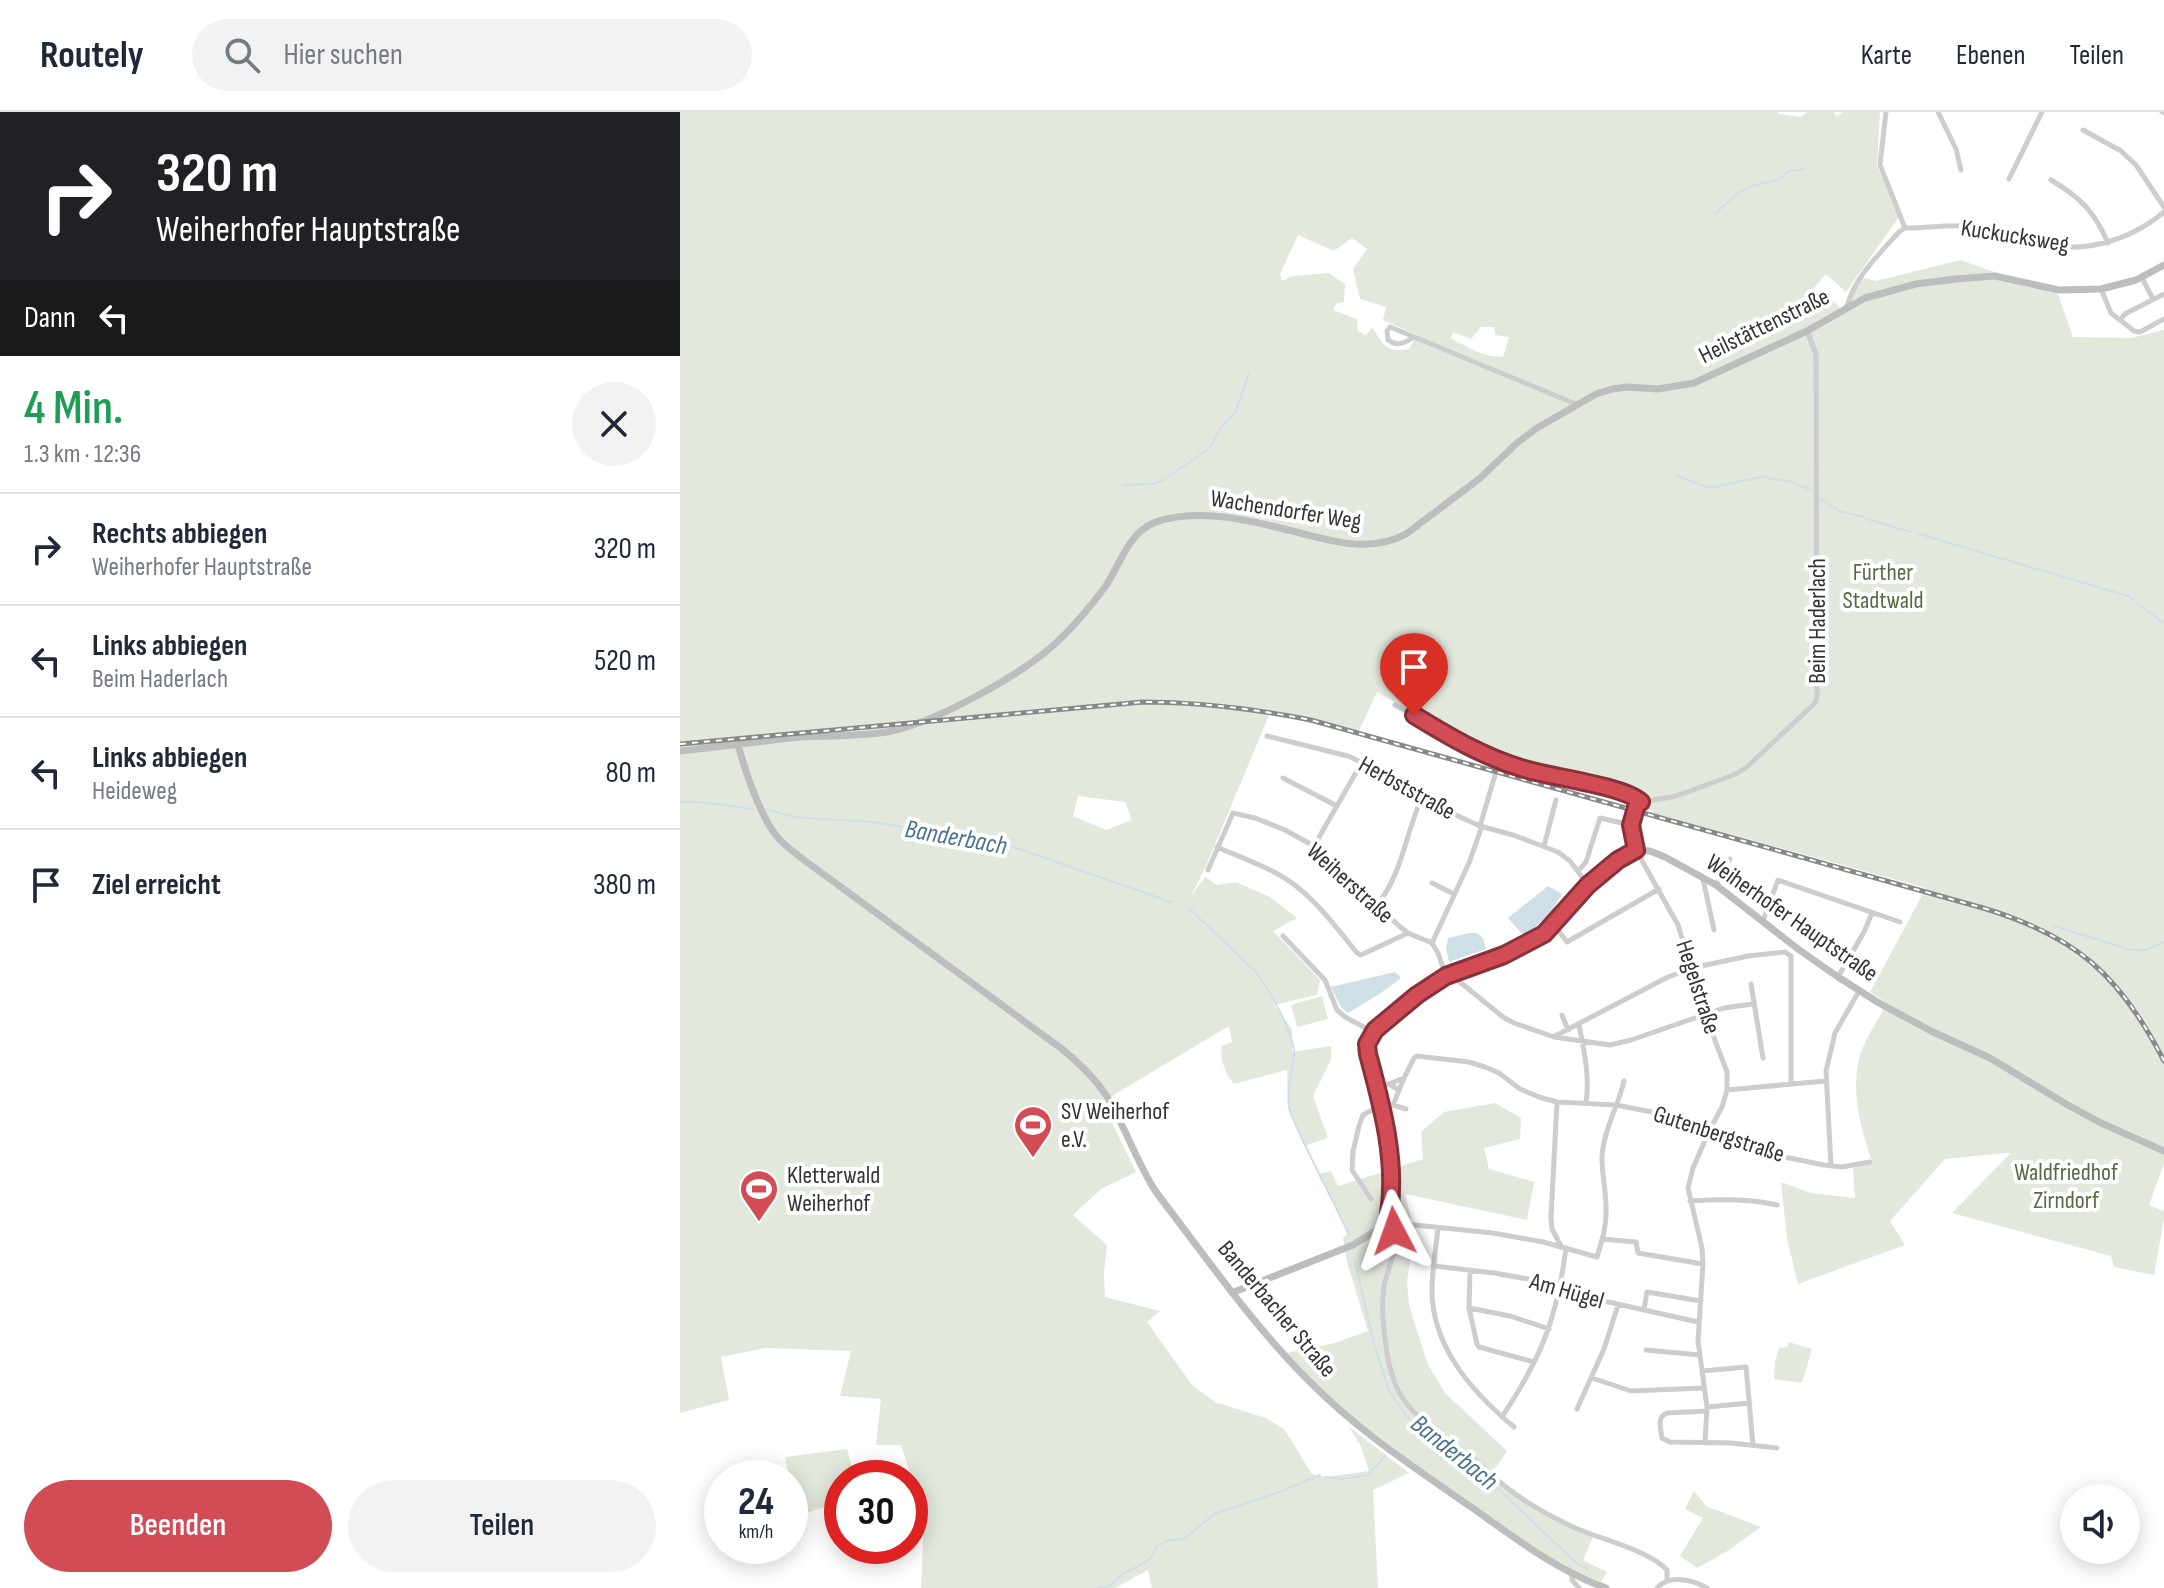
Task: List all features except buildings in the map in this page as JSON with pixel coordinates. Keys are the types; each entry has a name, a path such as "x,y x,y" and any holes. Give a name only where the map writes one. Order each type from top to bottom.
{"street":[{"path":"1847,307 1850,296 1869,266 1905,228 1880,165 1886,112"},
{"path":"1938,112 1956,149 1961,170"},
{"path":"2009,179 2042,112"},
{"path":"2083,130 2121,151 2136,165 2164,210"},
{"path":"2051,180 2086,204 2108,243"},
{"name":"Kuckucksweg","path":"1905,228 1977,226 2049,246 2075,247 2108,243 2140,230 2164,210"},
{"name":"Heilstättenstraße","path":"1579,405 1596,394 1612,389 1658,389 1694,383 1807,331 1865,298 1892,289 1995,276 2059,290 2101,289 2142,278 2164,265"},
{"path":"2142,278 2153,299"},
{"path":"2101,289 2111,313 2134,331 2140,332 2164,319"},
{"path":"2120,320 2125,314 2164,294"},
{"path":"1414,337 1399,344 1393,343 1388,340 1387,331 1390,327 1579,405"},
{"name":"Beim Haderlach","path":"1641,802 1672,797 1736,774 1815,703 1816,354 1807,331"},
{"name":"Wachendorfer Weg","path":"680,751 799,737 889,732 919,722 969,698 1035,660 1057,642 1104,588 1139,531 1160,520 1211,516 1243,520 1347,544 1396,539 1479,479 1537,428 1579,405"},
{"path":"1389,1214 1391,1169 1377,1086 1368,1054 1370,1037 1417,995 1448,975 1504,955 1544,934 1588,885 1618,860 1636,850 1631,825 1637,804 1641,802 1633,796 1597,785 1501,761 1451,738 1395,705"},
{"name":"Herbststraße","path":"1267,736 1346,755 1392,776 1422,797 1481,826 1562,854 1588,885"},
{"name":"Banderbacher Straße","path":"738,745 764,815 781,841 1078,1062 1113,1108 1147,1179 1297,1369 1386,1447 1515,1539 1542,1558 1606,1588"},
{"path":"1314,846 1362,762"},
{"path":"1495,775 1469,863 1432,943 1448,975 1503,1017 1533,1031 1610,1045 1724,1008 1753,1004"},
{"path":"1283,778 1337,806"},
{"path":"1377,905 1391,886 1422,797"},
{"path":"1544,846 1556,800"},
{"name":"Weiherstraße","path":"1217,847 1233,813 1262,821 1314,846 1408,933 1432,943"},
{"path":"1578,871 1586,862 1600,818 1631,825"},
{"path":"1208,870 1217,847 1276,873 1319,907 1361,955 1408,933"},
{"name":"Weiherhofer Hauptstraße","path":"1636,850 1665,857 1716,885 1798,949 1859,991 1933,1032 1990,1058 2089,1117 2164,1151"},
{"name":"Hegelstraße","path":"1636,850 1678,925 1705,1014 1725,1061 1727,1090"},
{"path":"1716,885 1730,859"},
{"path":"1703,878 1714,930"},
{"path":"1763,922 1778,880 1900,922"},
{"path":"1432,883 1454,894"},
{"path":"1554,925 1567,942 1659,889"},
{"path":"1838,977 1872,913"},
{"path":"1283,936 1325,980 1337,1010 1364,1027 1370,1037"},
{"path":"1791,1084 1791,956 1798,949"},
{"path":"1554,1037 1668,977 1692,968 1748,956 1785,952 1791,956"},
{"path":"1751,984 1763,1058"},
{"path":"1831,1166 1825,1081 1828,1059 1835,1033 1859,991"},
{"path":"1562,1015 1568,1030"},
{"path":"1579,1025 1588,1086 1586,1103"},
{"name":"Gutenbergstraße","path":"1404,1078 1417,1056 1469,1062 1499,1073 1520,1089 1557,1102 1616,1105 1688,1119 1756,1151 1831,1166 1870,1162"},
{"path":"1377,1086 1404,1078"},
{"path":"1393,1105 1404,1078"},
{"path":"1234,1292 1353,1245 1383,1226 1493,1233 1597,1257 1607,1213 1602,1158 1606,1133 1624,1081"},
{"path":"1705,1442 1706,1392 1698,1341 1703,1264 1688,1193 1689,1181 1727,1090 1825,1081"},
{"path":"1389,1084 1399,1090"},
{"path":"1502,1417 1549,1329 1560,1289 1564,1247 1552,1229 1551,1217 1557,1102"},
{"path":"1371,1199 1352,1170 1351,1162 1363,1115 1393,1105 1406,1109"},
{"path":"1690,1201 1734,1200 1777,1205"},
{"path":"1383,1226 1382,1218 1389,1214"},
{"path":"1389,1214 1394,1217 1395,1242 1384,1291 1386,1337 1392,1374 1397,1388 1412,1410 1511,1491 1572,1526 1662,1564 1667,1570 1667,1580"},
{"path":"1438,1228 1432,1286 1438,1327 1468,1383 1514,1427"},
{"path":"1602,1239 1636,1242 1638,1253 1703,1264"},
{"name":"Am Hügel","path":"1434,1266 1528,1279 1618,1305 1699,1322"},
{"path":"1470,1270 1469,1308 1479,1347 1534,1362"},
{"path":"1644,1309 1647,1292 1701,1301"},
{"path":"1577,1409 1612,1328 1618,1305"},
{"path":"1469,1308 1510,1316 1549,1329"},
{"path":"1646,1350 1700,1355"},
{"path":"1703,1371 1746,1367 1753,1445"},
{"path":"1592,1378 1631,1391 1703,1388"},
{"path":"1750,1403 1667,1413 1659,1419 1662,1438 1666,1441 1777,1448"},
{"path":"1572,1574 1572,1580 1579,1588"},
{"path":"1657,1588 1667,1580 1691,1580 1707,1588"}],"green space":[{"name":"Fürther Stadtwald","path":"680,112 1778,112 1801,117 1807,112 1834,112 1836,117 1843,112 1880,112 1877,166 1899,217 1846,292 1826,274 1813,289 1828,296 1841,309 1864,278 1876,281 1960,260 2058,294 2073,337 2131,338 2164,330 2164,1164 2149,1205 2163,1211 2164,1208 2164,1219 2154,1275 2114,1267 2111,1256 1952,1213 2011,1153 2005,1153 1945,1159 1890,1221 1905,1245 1798,1284 1787,1238 1781,1182 1811,1193 1855,1198 1853,1168 1873,1164 1858,1112 1857,1072 1864,1045 1887,1003 1870,992 1926,888 1653,813 1638,801 1510,767 1377,692 1357,735 1270,713 1191,896 1205,877 1217,885 1236,882 1270,897 1297,918 1273,931 1320,980 1317,995 1274,1005 1292,1029 1292,1052 1331,1046 1331,1060 1313,1096 1328,1138 1304,1146 1288,1109 1287,1070 1234,1084 1221,1056 1222,1046 1232,1042 1229,1026 1102,1102 1136,1172 1101,1189 1073,1215 1107,1245 1105,1297 1160,1311 1147,1322 1192,1385 1215,1402 1266,1418 1284,1429 1312,1474 1325,1477 1369,1471 1360,1444 1348,1426 1409,1473 1373,1490 1378,1588 1152,1588 1148,1570 1115,1588 921,1588 922,1564 928,1564 928,1460 906,1460 901,1445 876,1445 881,1399 840,1396 851,1351 765,1348 721,1357 729,1400 680,1413","holes":["1298,235 1334,251 1352,238 1367,249 1353,269 1360,299 1386,307 1383,320 1417,335 1409,349 1390,349 1372,328 1366,335 1358,331 1357,319 1333,310 1336,304 1344,302 1345,284 1329,273 1292,276 1282,281 1280,274","1481,327 1494,327 1495,335 1509,337 1503,357 1481,353 1450,338 1453,332 1471,339","1078,796 1125,802 1132,820 1106,830 1073,816"]},
{"path":"1322,996 1328,1019 1297,1027 1291,1005"},
{"path":"1495,1103 1521,1118 1520,1139 1484,1148 1489,1169 1534,1182 1527,1220 1405,1194 1414,1230 1407,1282 1409,1305 1428,1365 1445,1393 1507,1451 1492,1473 1524,1499 1593,1537 1583,1560 1607,1572 1601,1582 1551,1561 1419,1468 1319,1388 1286,1353 1335,1343 1368,1331 1347,1262 1343,1238 1348,1233 1318,1174 1331,1171 1338,1186 1423,1159 1421,1132 1444,1112"},
{"path":"1789,1342 1812,1349 1802,1383 1774,1379 1779,1348 1787,1347"},
{"path":"847,1449 850,1460 824,1460 824,1507 808,1513 808,1460 786,1460 785,1457"},
{"path":"1694,1491 1706,1506 1761,1527 1697,1568 1680,1556 1703,1518 1685,1509"}],"shaded area":[{"path":"1548,886 1562,894 1552,911 1525,937 1508,918"},
{"path":"1477,933 1483,938 1486,949 1449,962 1446,949 1448,938"},
{"path":"1395,972 1401,978 1348,1013 1341,1007 1331,987"}],"waterway":[{"path":"1716,213 1739,192 1751,186 1778,180 1789,171 1805,169"},
{"path":"1210,447 1222,426 1235,413 1249,373"},
{"path":"1166,478 1209,449"},
{"path":"1675,475 1709,488 1761,477 1789,481 1811,490"},
{"path":"1123,485 1153,484 1163,480"},
{"path":"1820,498 1839,511 1864,517"},
{"path":"1867,519 1911,532"},
{"path":"1919,534 2134,600"},
{"path":"2137,603 2164,623"},
{"name":"Banderbach","path":"680,802 752,809"},
{"name":"Banderbach","path":"765,809 794,817 873,822 999,842 1171,902"},
{"name":"Banderbach","path":"1189,908 1255,971 1280,1012 1294,1055 1288,1096 1290,1110 1349,1235"},
{"path":"2054,926 2131,950 2145,950 2164,942"},
{"name":"Banderbach","path":"1355,1262 1374,1344 1389,1390 1407,1417 1489,1480 1575,1562 1587,1569"},
{"path":"1325,1477 1341,1479 1368,1475 1385,1456"},
{"path":"1098,1588 1109,1586 1121,1575 1149,1560 1156,1548 1166,1541 1185,1538 1214,1514 1320,1475"}],"railway":[{"path":"680,744 1143,702 1227,707 1311,720 2016,919 2070,946 2112,982 2164,1061"}],"place":[{"name":"SV Weiherhof e.V.","path":"1033,1159"},
{"name":"Kletterwald Weiherhof","path":"759,1223"}],"route":[{"path":"1394,1231 1395,1219 1389,1214 1392,1190 1389,1150 1368,1054 1370,1037 1435,982 1504,955 1544,934 1588,885 1627,853 1636,850 1631,825 1637,804 1641,802 1636,797 1597,785 1501,761 1451,738 1414,715"}],"park label":[{"name":"Waldfriedhof Zirndorf","path":"2066,1186"}]}
